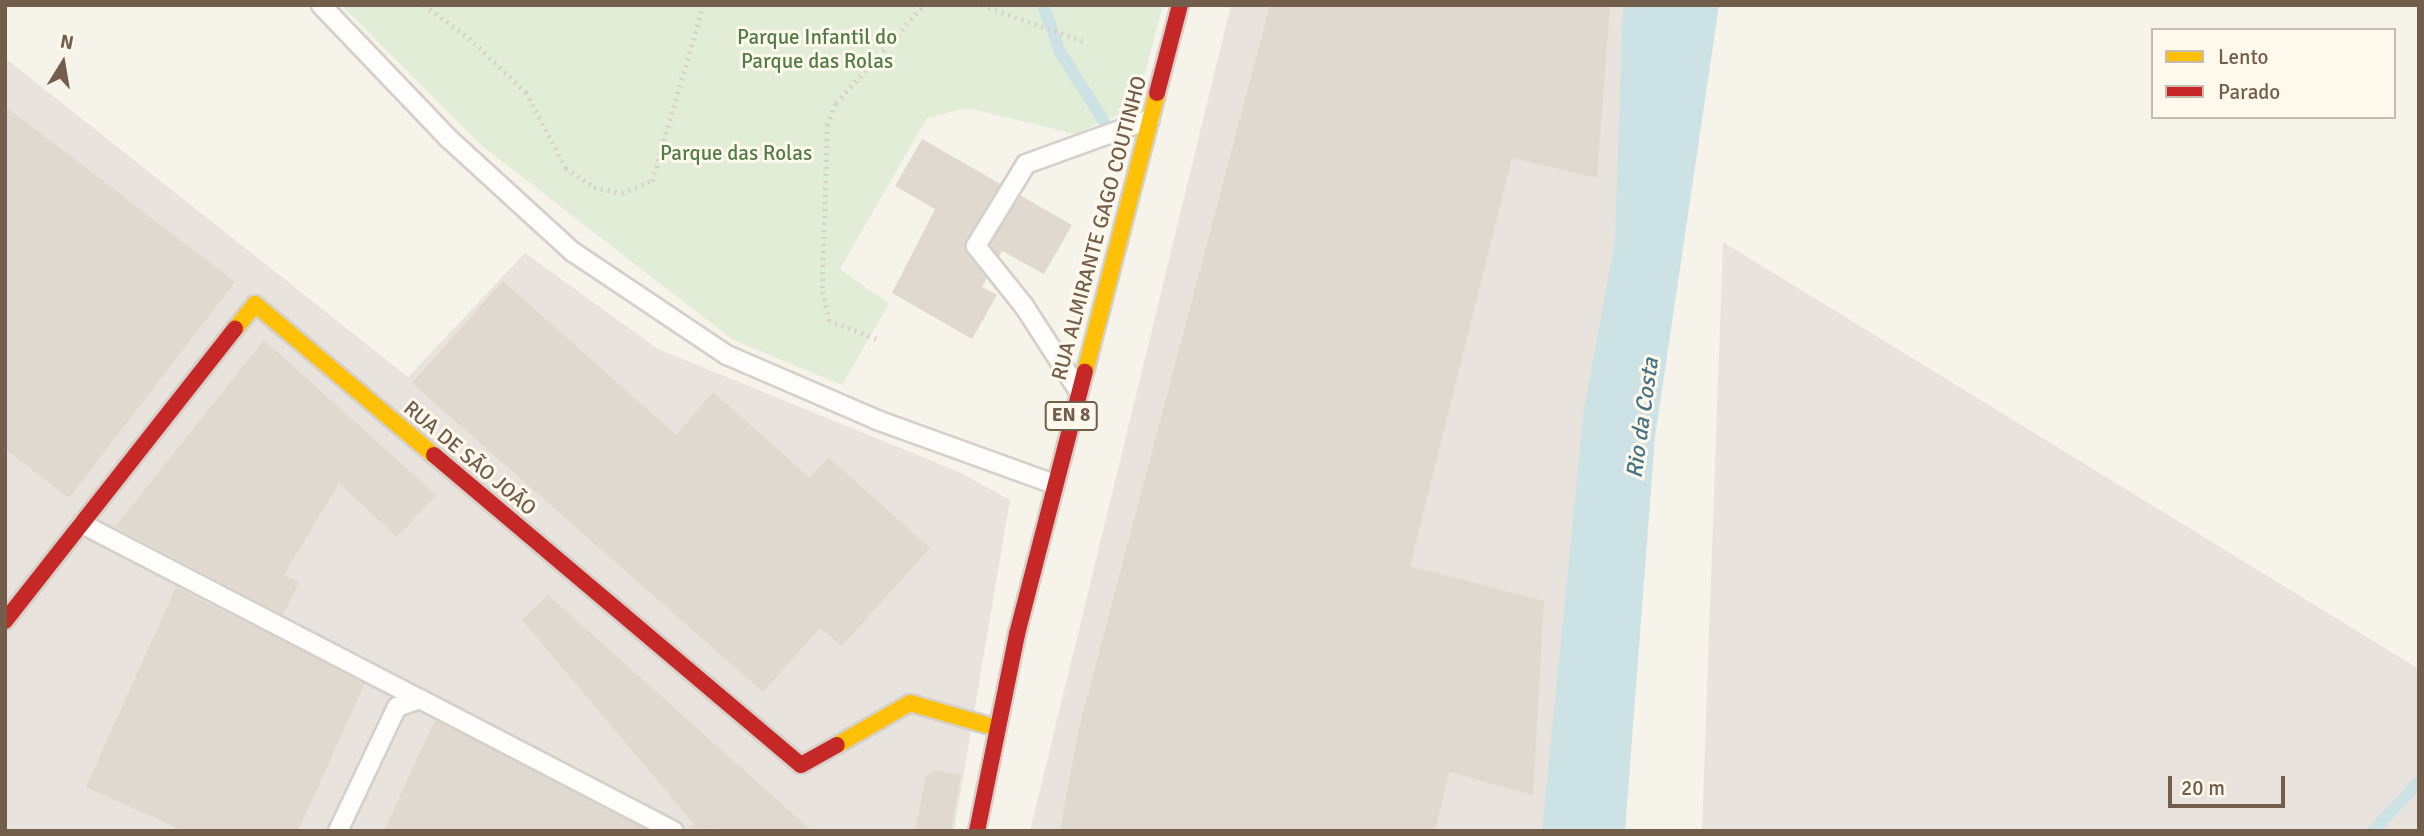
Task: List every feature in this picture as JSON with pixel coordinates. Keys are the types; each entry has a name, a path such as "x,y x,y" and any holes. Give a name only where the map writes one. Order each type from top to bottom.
{"street":[{"name":"RUA ALMIRANTE GAGO COUTINHO","path":"977,831 997,728 1077,388 1180,5"},
{"name":"RUA DE SÃO JOÃO","path":"5,621 255,304 801,765 910,703 997,728"}],"lane":[{"path":"321,5 448,138 573,252 727,355 877,420 1054,484"},
{"path":"1077,388 1024,306 975,246 1026,164 1150,119"},
{"path":"82,524 674,831"},
{"path":"338,831 397,707 420,699"}],"path":[{"path":"424,5 469,38 526,92 566,168 594,187 622,193 652,181 704,5"},
{"path":"876,339 829,321 822,288 827,125 836,103 924,5"},
{"path":"982,5 1083,41"}],"shaded area":[{"path":"1231,5 1640,5 1567,831 1030,831"},
{"path":"5,58 408,377 525,253 658,349 959,472 1010,500 954,831 5,831"},
{"path":"1723,242 2419,669 2419,831 1702,831"}],"green space":[{"name":"Parque das Rolas","path":"341,5 1163,5 1136,107 1075,134 967,108 927,118 840,269 889,304 842,385 733,340 481,145"}],"water":[{"name":"Rio da Costa","path":"1623,5 1719,5 1655,437 1625,831 1542,831 1584,410 1615,241"}],"building":[{"path":"1270,5 1610,5 1597,178 1512,158 1410,566 1544,601 1533,795 1449,772 1435,831 1060,831 1078,732"},
{"path":"5,106 235,282 69,498 5,449"},
{"path":"922,139 1072,225 1044,274 1002,251 982,287 997,295 972,339 892,293 935,209 895,186"},
{"path":"503,281 676,435 713,392 810,478 828,457 930,548 842,646 820,628 763,692 412,383"},
{"path":"264,340 436,495 397,537 339,483 284,575 299,582 283,615 115,527"},
{"path":"176,587 365,683 298,831 184,831 86,787"},
{"path":"548,595 812,831 688,828 694,824 522,620"},
{"path":"435,720 642,823 644,831 384,831"},
{"path":"936,770 961,775 951,831 915,831 926,776"}],"waterway":[{"path":"1043,5 1060,52 1104,121"},
{"path":"2373,831 2419,782"}],"traffic: slow":[{"path":"1085,372 1157,93"},
{"path":"235,329 255,304 434,455"},
{"path":"837,745 910,703 997,728"}],"traffic: jam":[{"path":"1157,93 1180,5"},
{"path":"5,621 235,329"},
{"path":"977,831 1017,634 1085,372"},
{"path":"434,455 801,765 837,745"}],"park label":[{"name":"Parque Infantil do Parque das Rolas","path":"817,49"}]}
